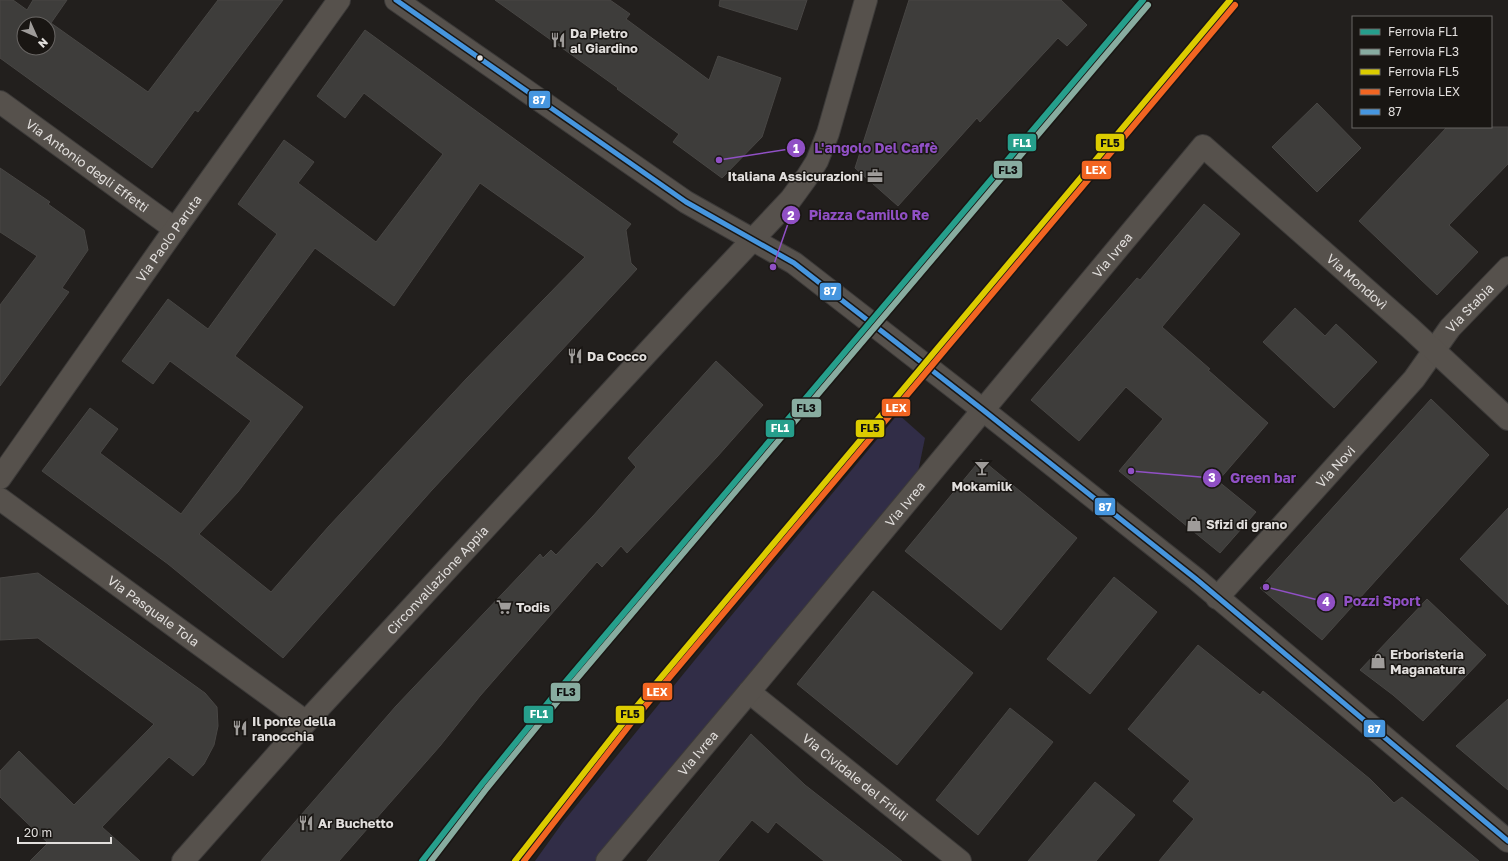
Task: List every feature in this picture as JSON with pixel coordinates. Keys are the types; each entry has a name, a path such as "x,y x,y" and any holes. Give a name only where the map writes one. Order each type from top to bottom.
{"street":[{"name":"Via Paolo Paruta","path":"0,478 175,229 339,0"},
{"path":"396,0 686,202 794,263 983,410 1196,579 1508,841"},
{"name":"Circonvallazione Appia","path":"183,861 306,722 796,193 817,161 828,133 866,0"},
{"name":"Via Antonio degli Effetti","path":"0,102 175,229"},
{"name":"Via Mondovì","path":"1203,146 1434,350 1508,419"},
{"name":"Via Ivrea","path":"607,861 1203,146"},
{"name":"Via Stabia","path":"1434,350 1450,328 1508,268"},
{"name":"Via Novi","path":"1217,598 1414,379 1434,350"},
{"name":"Via Pasquale Tola","path":"0,500 306,722"},
{"name":"Via Cividale del Friuli","path":"749,692 960,861"}],"shaded area":[{"path":"898,414 925,438 918,472 597,861 535,861 563,822"}],"building":[{"path":"0,0 13,0 27,10 33,0 67,0 56,16 16,16 16,56 56,56 56,27 148,92 218,0 283,0 198,112 195,110 152,168 0,58"},
{"path":"495,0 610,0 630,14 626,19 709,80 718,56 781,78 762,137 722,178 673,142 679,134 617,89 618,88"},
{"path":"720,0 807,0 797,30 719,6"},
{"path":"909,0 1061,0 1087,25 1067,46 1058,38 980,122 977,118 898,206 855,168"},
{"path":"365,30 631,224 626,230 631,263 637,269 432,490 283,658 168,564 42,471 90,408 118,429 100,453 181,514 251,421 170,361 153,384 122,361 168,299 208,329 277,234 238,204 284,140 314,162 298,183 376,242 443,154 364,93 345,118 317,96","holes":["480,183 585,257 467,378 329,526 271,592 199,534 238,492 303,407 235,356 315,248 394,306"]},
{"path":"1317,103 1361,148 1317,192 1272,147"},
{"path":"1508,127 1508,164 1449,225 1478,252 1437,295 1359,221 1446,128"},
{"path":"0,168 50,202 48,204 84,230 88,250 62,288 69,292 0,386 0,305 37,256 0,232"},
{"path":"1204,204 1240,234 1162,327 1268,423 1218,481 1256,512 1220,553 1119,471 1163,419 1126,387 1079,441 1031,400 1137,278 1140,280"},
{"path":"1295,308 1325,336 1336,324 1377,362 1334,408 1263,342"},
{"path":"716,361 763,405 717,457 627,553 621,546 602,567 597,562 480,696 440,746 339,861 261,861 396,706 540,554 543,558 551,550 556,555 593,516 636,467 628,458"},
{"path":"1431,399 1489,455 1322,640 1260,588"},
{"path":"981,459 1077,538 1001,630 905,551"},
{"path":"1508,508 1508,605 1460,559"},
{"path":"38,573 205,693 217,707 218,726 214,745 204,764 193,776 169,757 102,827 140,861 30,861 48,843 0,797 0,771 19,751 74,805 154,724 38,638 0,640 0,578"},
{"path":"1114,577 1157,612 1090,694 1047,659"},
{"path":"873,591 973,673 897,765 797,684"},
{"path":"1427,599 1486,655 1423,721 1393,695 1360,670"},
{"path":"1198,645 1260,695 1263,691 1370,779 1394,803 1402,797 1479,861 1159,861 1194,819 1173,801 1190,781 1128,729"},
{"path":"1508,699 1508,790 1456,746"},
{"path":"1010,708 1053,742 978,835 936,800"},
{"path":"751,734 805,785 902,861 824,861 776,822 768,833 752,820 718,861 647,861"},
{"path":"1095,782 1135,815 1096,861 1028,861"}],"rail line":[{"name":"FL1","path":"422,861 552,698 1143,0"},
{"name":"FL5","path":"515,861 627,718 1230,0"},
{"name":"FL3","path":"431,861 487,788 557,702 1148,5"},
{"name":"LEX","path":"524,861 632,722 1235,5"}],"transit line":[{"name":"87","path":"396,0 686,202 794,263 983,410 1196,579 1508,841"}],"place":[{"name":"Da Pietro al Giardino","path":"558,40"},
{"name":"L'angolo Del Caffè","path":"719,160"},
{"name":"Italiana Assicurazioni","path":"875,176"},
{"name":"Piazza Camillo Re","path":"773,267"},
{"name":"Da Cocco","path":"575,356"},
{"name":"Mokamilk","path":"982,468"},
{"name":"Green bar","path":"1131,471"},
{"name":"Sfizi di grano","path":"1194,524"},
{"name":"Pozzi Sport","path":"1266,587"},
{"name":"Todis","path":"504,607"},
{"name":"Erboristeria Maganatura","path":"1378,661"},
{"name":"Il ponte della ranocchia","path":"240,728"},
{"name":"Ar Buchetto","path":"306,823"}]}
